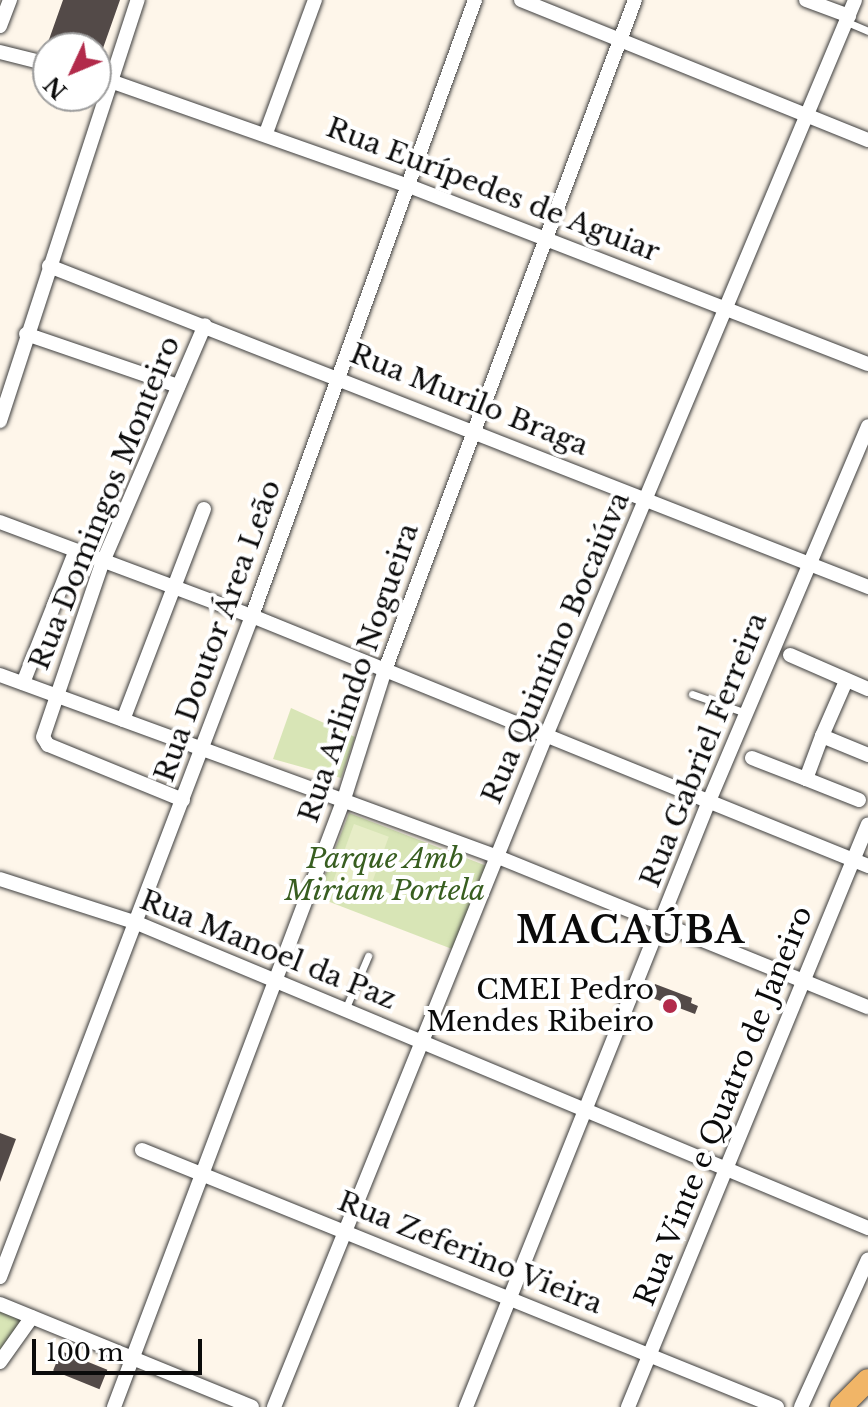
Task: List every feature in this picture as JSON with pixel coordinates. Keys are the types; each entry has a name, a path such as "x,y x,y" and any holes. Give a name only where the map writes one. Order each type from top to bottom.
{"main road":[{"path":"841,1407 868,1380"}],"street":[{"path":"0,26 10,0"},
{"path":"112,77 138,0"},
{"path":"266,133 315,0"},
{"name":"Rua Doutor Área Leão","path":"0,1277 252,616 475,0"},
{"path":"521,0 868,140"},
{"name":"Rua Arlindo Nogueira","path":"114,1407 344,799 385,670 473,429 550,238 635,0"},
{"path":"806,0 848,19"},
{"name":"Rua Quintino Bocaiúva","path":"274,1407 545,738 730,308 855,0"},
{"path":"0,52 32,60"},
{"name":"Rua Eurípedes de Aguiar","path":"112,80 266,133 550,238 868,364"},
{"path":"0,421 100,112"},
{"name":"Rua Murilo Braga","path":"49,266 340,376 868,587"},
{"name":"Rua Domingos Monteiro","path":"183,800 48,745 43,731 102,564 205,325"},
{"path":"26,334 178,386"},
{"name":"Rua Gabriel Ferreira","path":"466,1407 583,1109 662,925 709,801 868,426"},
{"path":"123,720 204,509"},
{"path":"0,522 102,564 176,587 252,616 545,738 868,866"},
{"path":"23,683 75,552"},
{"path":"790,655 868,689"},
{"path":"0,675 498,857 868,1007"},
{"path":"806,779 846,681"},
{"path":"822,736 868,755"},
{"path":"752,758 859,800"},
{"name":"Rua Vinte e Quatro de Janeiro","path":"628,1407 868,824"},
{"name":"Rua Manoel da Paz","path":"0,879 137,923 868,1228"},
{"name":"Rua Zeferino Vieira","path":"142,1150 650,1353 777,1407"},
{"path":"801,1407 868,1259"},
{"path":"0,1304 252,1407"},
{"path":"0,1362 32,1317"}],"lane":[{"path":"848,19 868,31"},
{"path":"692,694 746,713"},
{"path":"345,1010 368,956"}],"green space":[{"path":"291,708 355,737 341,778 273,759"},
{"name":"Parque Amb Miriam Portela","path":"349,813 486,866 454,950 317,897"},
{"path":"354,824 389,837 365,901 330,889"},
{"path":"0,1310 23,1321 0,1352"}],"building":[{"path":"63,0 120,0 109,32 52,32"},
{"path":"655,984 692,998 691,1003 698,1006 695,1014 650,997"},
{"path":"0,1133 16,1139 0,1182"},
{"path":"61,1351 107,1370 99,1389 53,1370"}],"place":[{"name":"CMEI Pedro Mendes Ribeiro","path":"670,1006"}],"district":[{"name":"MACAÚBA","path":"631,931"}]}
